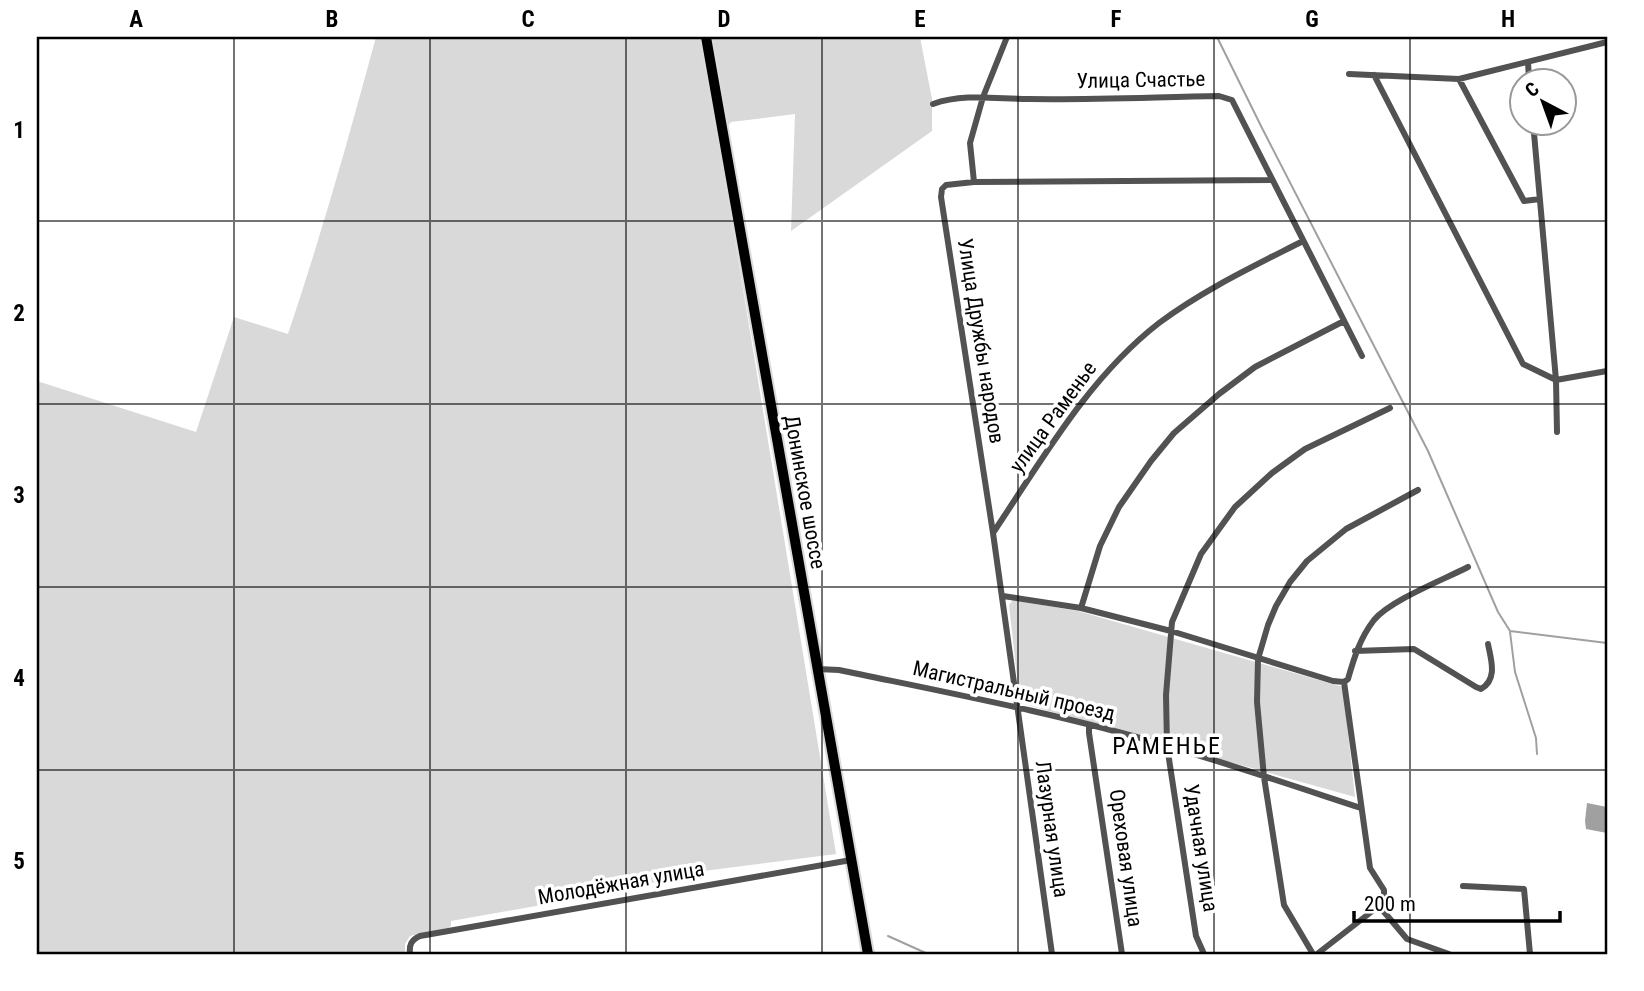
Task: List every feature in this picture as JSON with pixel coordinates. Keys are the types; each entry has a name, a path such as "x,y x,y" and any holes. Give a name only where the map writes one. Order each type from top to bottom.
{"main road":[{"name":"Донинское шоссе","path":"706,37 868,954"}],"street":[{"path":"974,182 970,143 983,97 1007,37"},
{"path":"1349,74 1459,79 1607,42"},
{"path":"1528,62 1528,66"},
{"path":"1374,75 1523,363 1556,380 1607,370"},
{"path":"1459,79 1524,201 1540,199"},
{"name":"Улица Счастье","path":"933,104 946,99 983,97 1027,99 1219,96 1232,100 1362,356"},
{"path":"1534,136 1556,380 1557,432"},
{"name":"Улица Дружбы народов","path":"993,533 941,197 942,189 946,184 974,182 1272,180"},
{"name":"улица Раменье","path":"993,533 1083,400 1130,348 1158,324 1214,287 1303,241"},
{"path":"1081,608 1100,546 1119,507 1150,461 1174,433 1255,367 1344,321"},
{"name":"Удачная улица","path":"1204,954 1196,936 1167,746 1166,695 1172,622 1201,554 1235,507 1272,473 1305,449 1390,408"},
{"path":"1382,904 1318,954 1284,905 1264,777 1257,702 1258,659 1276,606 1307,561 1346,529 1418,490"},
{"path":"993,533 1018,708"},
{"path":"1003,596 1081,608 1171,631 1258,659 1344,682 1348,679 1355,651 1372,622 1386,609 1468,567"},
{"path":"1355,651 1413,649 1481,689 1489,683 1492,676 1488,644"},
{"name":"Магистральный проезд","path":"817,669 839,670 1089,725 1167,746 1361,808"},
{"path":"1344,682 1370,868 1384,890 1382,904 1407,939 1448,954"},
{"name":"Лазурная улица","path":"1018,708 1052,954"},
{"name":"Ореховая улица","path":"1089,725 1122,954"},
{"name":"Молодёжная улица","path":"410,954 411,942 420,936 851,860"},
{"path":"1463,886 1524,889 1530,954"}],"shaded area":[{"path":"376,37 920,37 932,99 932,131 791,231 795,114 731,122 718,137 836,854 688,873 626,890 451,921 448,928 410,936 405,944 405,954 37,954 37,381 196,432 234,317 288,334"},
{"path":"1013,600 1078,611 1343,687 1355,797 1020,703 1009,605"},
{"path":"1587,803 1607,807 1607,833 1586,829"}],"waterway":[{"path":"1217,37 1428,451 1498,612 1510,631 1607,643"},
{"path":"1510,632 1515,672 1536,738 1537,754"},
{"path":"888,936 928,954"}],"district":[{"name":"РАМЕНЬЕ","path":"1167,746"}]}
